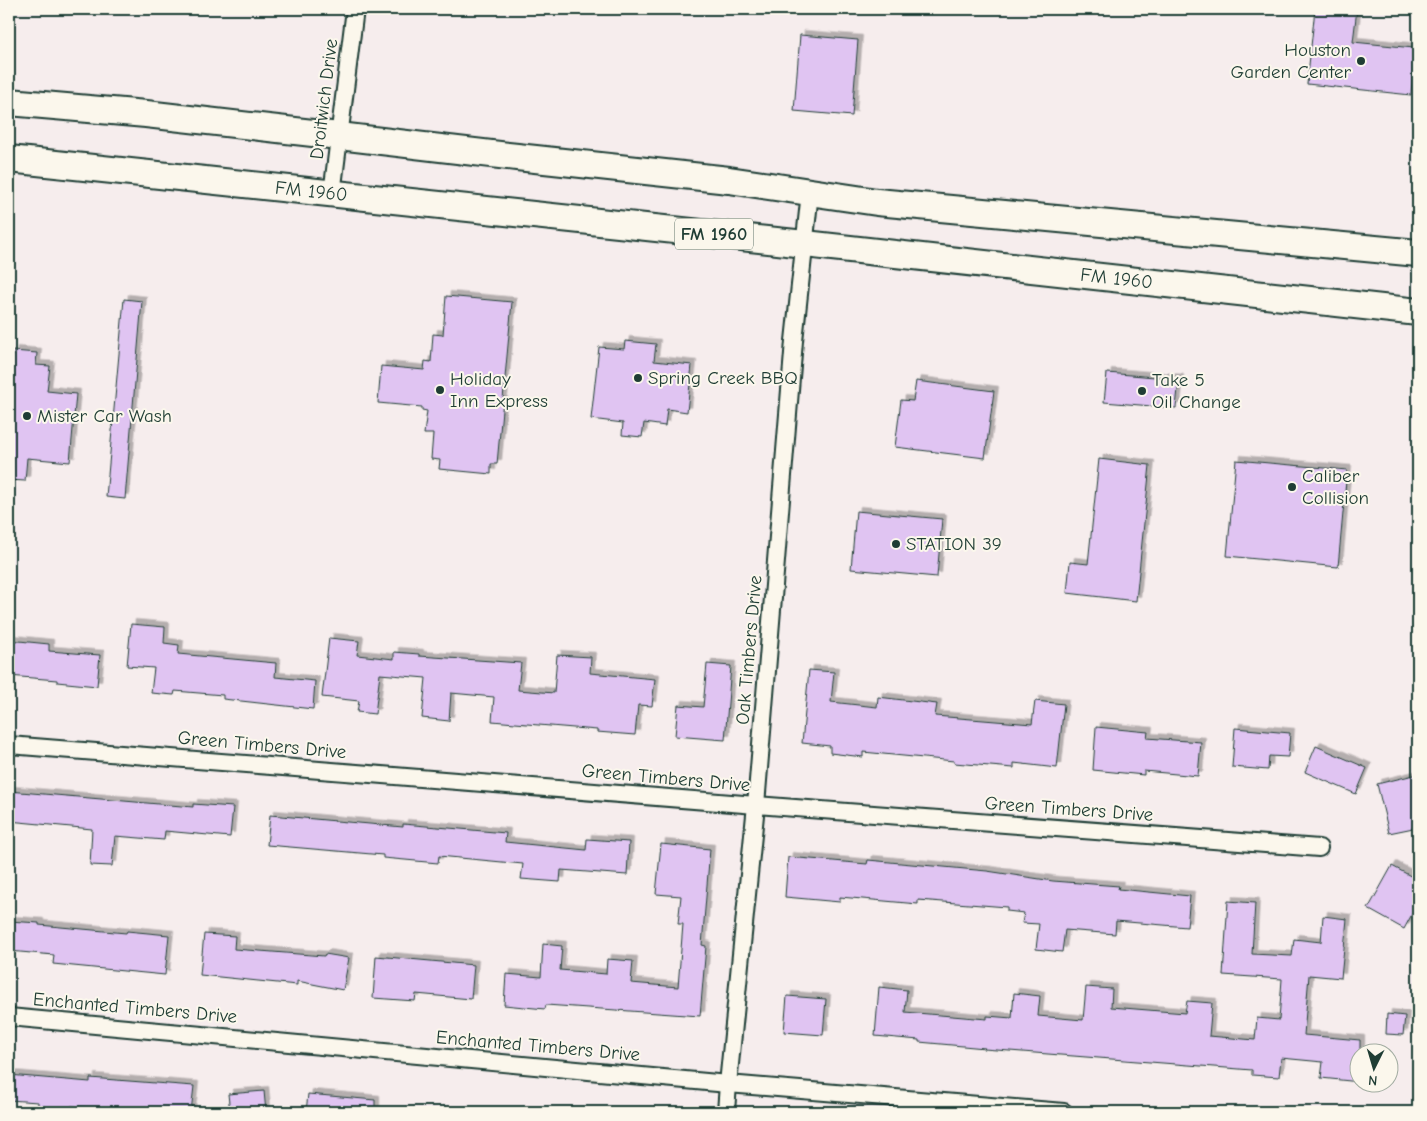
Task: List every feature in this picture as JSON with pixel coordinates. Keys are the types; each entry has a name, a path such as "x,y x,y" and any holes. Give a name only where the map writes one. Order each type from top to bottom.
{"main road":[{"path":"9,102 146,114 729,180 877,202 1418,253"},
{"name":"FM 1960","path":"9,159 1418,312"}],"street":[{"name":"Droitwich Drive","path":"332,194 355,9"},
{"name":"Oak Timbers Drive","path":"726,1112 756,805 787,422 810,192"},
{"name":"Green Timbers Drive","path":"9,745 1319,848"},
{"name":"Enchanted Timbers Drive","path":"9,1017 728,1084 1064,1112"}],"building":[{"path":"1315,9 1357,9 1353,42 1414,48 1411,95 1307,84"},
{"path":"800,35 858,40 852,116 794,111"},
{"name":"Holiday Inn Express","path":"446,296 512,302 497,464 491,464 491,474 439,469 440,460 431,459 433,434 424,434 427,411 422,410 422,407 378,403 381,366 424,370 425,361 431,362 433,334 443,335"},
{"path":"124,299 142,301 125,499 106,497"},
{"path":"625,341 656,344 654,361 692,365 687,412 667,409 665,426 644,423 642,437 622,435 623,423 591,419 599,347 624,349"},
{"name":"Mister Car Wash","path":"13,351 37,353 36,365 50,366 47,391 76,394 70,462 27,458 25,481 9,480 9,398"},
{"name":"Take 5 Oil Change","path":"1107,373 1179,379 1176,408 1104,402"},
{"path":"916,381 994,391 985,458 895,447 901,400 913,401"},
{"path":"1099,459 1150,465 1136,601 1067,593 1070,562 1088,564"},
{"path":"1236,460 1347,470 1338,567 1227,556"},
{"name":"STATION 39","path":"856,511 942,519 937,577 851,569"},
{"path":"131,624 165,627 164,643 179,645 178,654 276,663 275,677 315,681 313,709 223,699 223,695 175,691 174,695 151,693 154,668 127,666"},
{"path":"329,638 359,641 357,655 394,659 394,652 419,654 419,656 521,663 518,690 554,693 557,655 591,657 590,673 655,679 652,706 638,705 635,735 492,721 494,697 451,693 449,721 422,718 426,678 380,674 375,714 357,712 359,701 322,697"},
{"path":"9,640 49,644 49,651 100,655 97,686 9,676"},
{"path":"707,664 731,666 725,740 675,736 678,705 703,707"},
{"path":"809,670 834,672 831,702 877,707 878,697 937,704 935,716 1032,724 1035,701 1064,704 1057,768 1014,763 1014,768 863,752 863,757 830,753 830,746 802,743"},
{"path":"1096,727 1148,732 1147,738 1201,742 1198,776 1144,771 1144,775 1093,770"},
{"path":"1235,728 1290,733 1288,757 1269,756 1268,770 1232,767"},
{"path":"1316,746 1367,768 1356,794 1305,772"},
{"path":"1418,774 1418,827 1389,833 1377,784"},
{"path":"9,791 193,807 193,804 233,807 230,837 165,831 164,840 115,836 112,866 90,865 92,829 9,821"},
{"path":"270,815 403,827 403,824 506,833 505,842 586,850 587,839 629,842 627,875 561,870 560,882 521,879 523,864 439,856 438,863 383,858 383,855 267,845"},
{"path":"661,844 710,849 702,945 706,946 700,1016 546,1005 545,1009 504,1005 506,974 541,977 543,944 562,946 560,970 606,974 607,959 633,961 631,983 678,987 683,924 678,924 681,896 656,894"},
{"path":"788,857 867,864 868,860 987,871 1053,881 1119,886 1118,889 1190,896 1187,927 1116,921 1115,934 1065,930 1062,952 1036,949 1039,924 1022,923 1024,913 1007,911 1007,907 918,900 918,904 840,897 840,902 785,897"},
{"path":"1392,866 1418,880 1418,903 1404,929 1368,909"},
{"path":"1228,901 1255,903 1252,954 1292,956 1294,939 1321,942 1323,916 1347,919 1341,978 1309,975 1304,1035 1360,1040 1360,1044 1350,1044 1350,1081 1321,1078 1323,1062 1281,1058 1279,1077 1252,1075 1252,1070 984,1049 875,1036 879,987 907,990 905,1012 987,1019 987,1016 1012,1018 1014,993 1040,996 1038,1016 1083,1020 1086,987 1112,989 1111,1007 1185,1013 1187,1001 1212,1003 1209,1036 1255,1040 1257,1018 1279,1020 1282,979 1223,975"},
{"path":"9,921 126,933 127,931 169,935 165,975 53,964 54,955 9,951"},
{"path":"204,934 235,936 234,949 324,956 325,954 349,958 343,990 297,981 297,985 200,975"},
{"path":"376,956 474,965 471,999 416,994 415,1001 373,998"},
{"path":"787,996 826,999 823,1035 784,1032"},
{"path":"1387,1014 1405,1016 1403,1035 1386,1034"},
{"path":"9,1075 90,1082 90,1078 194,1086 191,1112 142,1112 71,1106 71,1108 38,1106 38,1102 9,1100"},
{"path":"264,1091 266,1112 230,1112 228,1094"},
{"path":"308,1094 375,1100 375,1112 306,1112"}],"place":[{"name":"Houston Garden Center","path":"1361,61"},
{"name":"Spring Creek BBQ","path":"638,378"},
{"name":"Holiday Inn Express","path":"440,390"},
{"name":"Take 5 Oil Change","path":"1142,391"},
{"name":"Mister Car Wash","path":"27,416"},
{"name":"Caliber Collision","path":"1292,487"},
{"name":"STATION 39","path":"896,544"}]}
